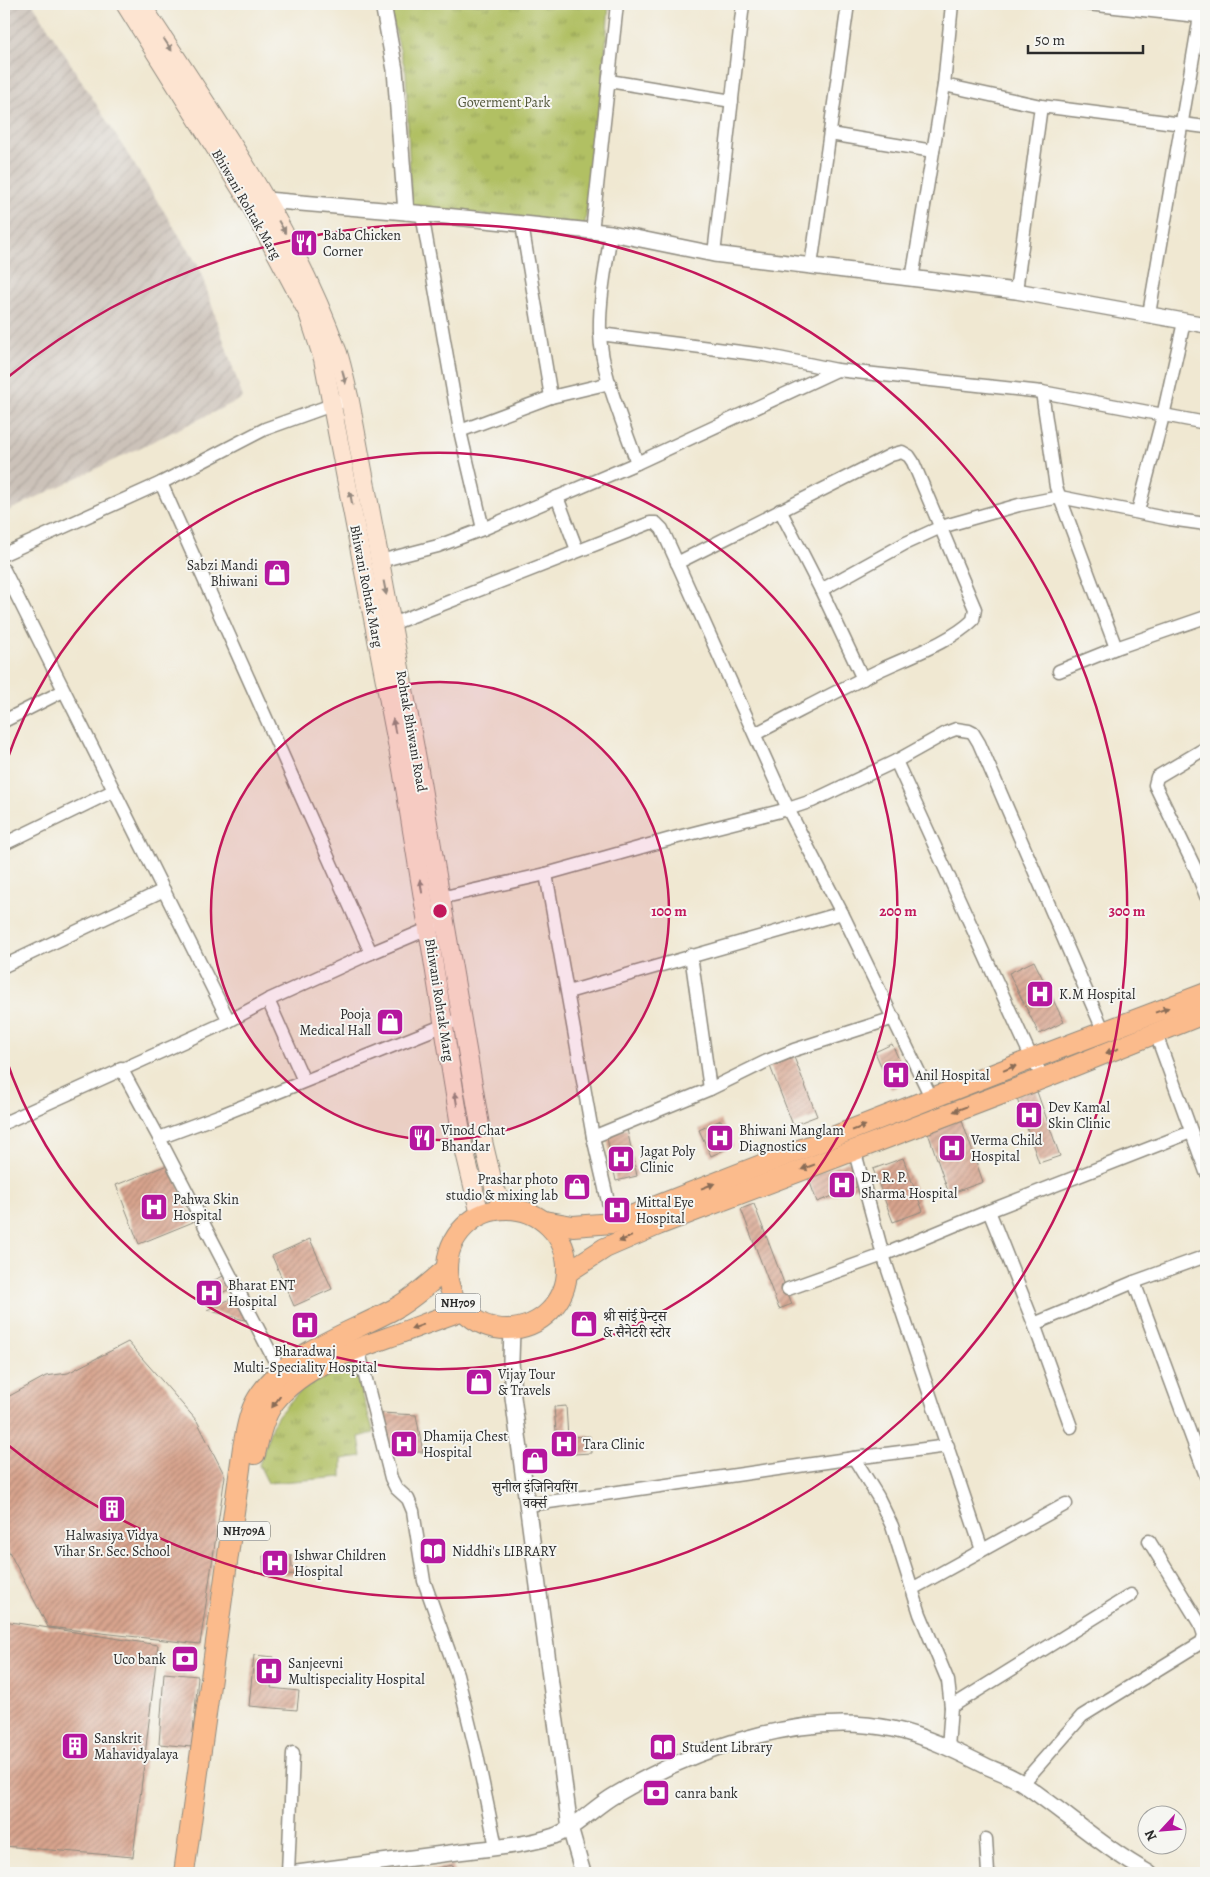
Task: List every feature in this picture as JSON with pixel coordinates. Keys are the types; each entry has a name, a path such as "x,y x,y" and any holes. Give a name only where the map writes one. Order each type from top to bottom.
{"main road":[{"name":"Bhiwani Rohtak Marg","path":"125,4 249,202 308,313 323,359 341,402 402,769 436,926 445,1026 463,1144 480,1215"},
{"name":"Rohtak Bhiwani Road","path":"142,4 266,200 290,243 320,309 338,355 341,402 380,561 417,759 440,898 436,926 462,1018 488,1168 504,1208"},
{"path":"544,1221 573,1226 613,1223 932,1100 1032,1059 1206,994"},
{"path":"568,1272 605,1248 658,1225 1044,1078 1206,1013"},
{"name":"NH709","path":"504,1208 529,1212 544,1221 557,1235 566,1252 568,1272 564,1289 556,1305 544,1317 529,1326 512,1330 494,1328 477,1321 463,1310 454,1297 448,1283 449,1252 456,1237 467,1224 480,1215 504,1208"},
{"name":"NH709A","path":"184,1873 242,1447 254,1404 266,1385 280,1371 322,1345 396,1308 420,1292 447,1268"},
{"name":"NH709A","path":"198,1873 254,1455 260,1432 274,1402 294,1382 358,1348 463,1310"}],"street":[{"path":"383,4 395,70 406,212"},
{"path":"592,232 617,4"},
{"path":"714,254 743,4"},
{"path":"811,266 848,4"},
{"path":"912,279 944,85 952,4"},
{"path":"1088,4 1203,16 1149,314"},
{"path":"609,81 732,101"},
{"path":"944,85 1041,106 1206,127"},
{"path":"1016,291 1041,106"},
{"path":"830,134 933,151"},
{"path":"249,202 266,200 611,233 714,254 1016,291 1206,325"},
{"path":"422,214 460,431 483,529"},
{"path":"522,225 550,397"},
{"path":"611,233 602,298 600,334 610,383 638,463"},
{"path":"1138,511 1163,416 1184,322"},
{"path":"600,334 764,355 837,370 1042,392 1206,423"},
{"path":"380,561 438,546 483,529 638,463 837,370"},
{"path":"460,431 550,397 610,383"},
{"path":"1042,392 1054,477 1116,648"},
{"path":"4,554 161,483 266,429 341,402"},
{"path":"676,563 891,455 902,452 909,456 913,462 975,609 974,620 948,638 756,734"},
{"path":"161,483 371,953"},
{"path":"557,497 577,550"},
{"path":"821,590 941,526 1018,505 1060,497 1138,511 1179,521 1206,524"},
{"path":"780,510 821,590 863,679"},
{"path":"392,624 577,550 655,522 662,529 756,734 788,809 894,1018 932,1100"},
{"path":"4,570 229,1021"},
{"path":"1059,671 1116,648 1206,618"},
{"path":"4,721 63,691"},
{"path":"440,898 546,874 674,838 788,809 812,801 896,762 948,732 964,729 973,734 979,743 1104,1032"},
{"path":"1206,748 1157,777 1155,785 1158,794 1201,867 1206,896"},
{"path":"896,762 1032,1059 1044,1078"},
{"path":"4,844 113,791"},
{"path":"546,874 593,1137 613,1223"},
{"path":"4,966 164,890"},
{"path":"568,992 842,913"},
{"path":"4,1123 121,1068 229,1021 268,1000 371,953 436,926"},
{"path":"691,956 710,1089"},
{"path":"268,1000 304,1081"},
{"path":"159,1138 221,1116 462,1018"},
{"path":"593,1137 710,1089 794,1050 894,1018"},
{"path":"1156,1034 1206,1172"},
{"path":"121,1068 280,1371"},
{"path":"788,1289 883,1255 989,1211 1191,1132"},
{"path":"854,1149 883,1255 982,1550"},
{"path":"989,1211 1034,1324 1071,1427"},
{"path":"1034,1324 1134,1282 1206,1256"},
{"path":"1134,1282 1206,1476"},
{"path":"512,1330 513,1397 570,1828 583,1873"},
{"path":"358,1348 391,1478 396,1488 408,1499 413,1510 424,1581 457,1674 477,1755 496,1847"},
{"path":"528,1505 948,1446"},
{"path":"854,1458 878,1497 892,1526 920,1614 948,1682 951,1707 948,1748"},
{"path":"912,1589 1066,1504"},
{"path":"1023,1783 1082,1716 1202,1642 1204,1635 1201,1626 1149,1540"},
{"path":"951,1707 1131,1595"},
{"path":"297,1873 543,1839 570,1828 615,1795 696,1756 730,1744 788,1729 816,1725 856,1724 894,1730 948,1748 1023,1783 1103,1845 1149,1873"},
{"path":"288,1873 293,1753"},
{"path":"986,1839 988,1873"}],"shaded area":[{"path":"4,4 33,4 199,267 243,398 4,513"}],"green space":[{"name":"Goverment Park","path":"388,4 609,4 603,84 585,224 411,208 406,73"},
{"path":"353,1363 374,1433 359,1437 362,1456 342,1459 342,1477 268,1483 259,1465 272,1425 279,1414 301,1390"}],"building":[{"path":"1034,961 1064,1022 1039,1034 1009,973"},
{"path":"892,1044 909,1082 891,1089 875,1052"},
{"path":"792,1052 817,1116 793,1125 768,1061"},
{"path":"1036,1089 1060,1156 1039,1163 1016,1096"},
{"path":"959,1112 983,1182 949,1194 925,1124"},
{"path":"721,1120 733,1146 711,1156 699,1130"},
{"path":"627,1129 637,1176 616,1181 606,1133"},
{"path":"903,1158 923,1211 893,1222 873,1169"},
{"path":"855,1159 864,1184 817,1202 808,1177"},
{"path":"170,1164 193,1222 139,1244 116,1185"},
{"path":"754,1204 792,1304 779,1309 741,1209"},
{"path":"310,1239 332,1289 294,1306 272,1256"},
{"path":"228,1274 234,1287 207,1300 201,1286"},
{"path":"239,1295 248,1321 207,1310"},
{"name":"Halwasiya Vidya Vihar Sr. Sec. School","path":"128,1342 197,1421 225,1476 200,1644 48,1627 4,1542 4,1399 46,1376 68,1373"},
{"path":"566,1406 568,1437 590,1436 591,1453 558,1455 554,1407"},
{"path":"382,1413 416,1415 423,1452 390,1452 383,1428"},
{"path":"291,1555 292,1568 306,1567 306,1574 264,1575 263,1556"},
{"name":"Sanskrit Mahavidyalaya","path":"4,1621 158,1645 133,1857 4,1846"},
{"path":"254,1655 274,1657 271,1688 299,1691 297,1710 249,1706"},
{"path":"164,1673 198,1676 192,1747 159,1744"},
{"path":"453,1865 455,1873 417,1873 417,1872"}],"place":[{"name":"Baba Chicken Corner","path":"304,243"},
{"name":"Sabzi Mandi Bhiwani","path":"277,573"},
{"name":"K.M Hospital","path":"1040,994"},
{"name":"Pooja Medical Hall","path":"390,1022"},
{"name":"Anil Hospital","path":"896,1075"},
{"name":"Dev Kamal Skin Clinic","path":"1029,1115"},
{"name":"Vinod Chat Bhandar","path":"422,1138"},
{"name":"Bhiwani Manglam Diagnostics","path":"720,1138"},
{"name":"Verma Child Hospital","path":"952,1148"},
{"name":"Jagat Poly Clinic","path":"621,1159"},
{"name":"Dr. R. P. Sharma Hospital","path":"842,1185"},
{"name":"Prashar photo studio & mixing lab","path":"577,1187"},
{"name":"Pahwa Skin Hospital","path":"154,1207"},
{"name":"Mittal Eye Hospital","path":"617,1210"},
{"name":"Bharat ENT Hospital","path":"209,1293"},
{"name":"श्री सांई पेन्ट्स & सैनेटरी स्टोर","path":"584,1324"},
{"name":"Bharadwaj Multi-Speciality Hospital","path":"305,1325"},
{"name":"Vijay Tour & Travels","path":"479,1382"},
{"name":"Dhamija Chest Hospital","path":"404,1444"},
{"name":"Tara Clinic","path":"564,1444"},
{"name":"सुनील इंजिनियरिंग वर्क्स","path":"535,1461"},
{"name":"Halwasiya Vidya Vihar Sr. Sec. School","path":"112,1509"},
{"name":"Niddhi's LIBRARY","path":"433,1551"},
{"name":"Ishwar Children Hospital","path":"275,1563"},
{"name":"Uco bank","path":"185,1659"},
{"name":"Sanjeevni Multispeciality Hospital","path":"269,1671"},
{"name":"Sanskrit Mahavidyalaya","path":"75,1746"},
{"name":"Student Library","path":"663,1747"},
{"name":"canra bank","path":"656,1793"}]}
